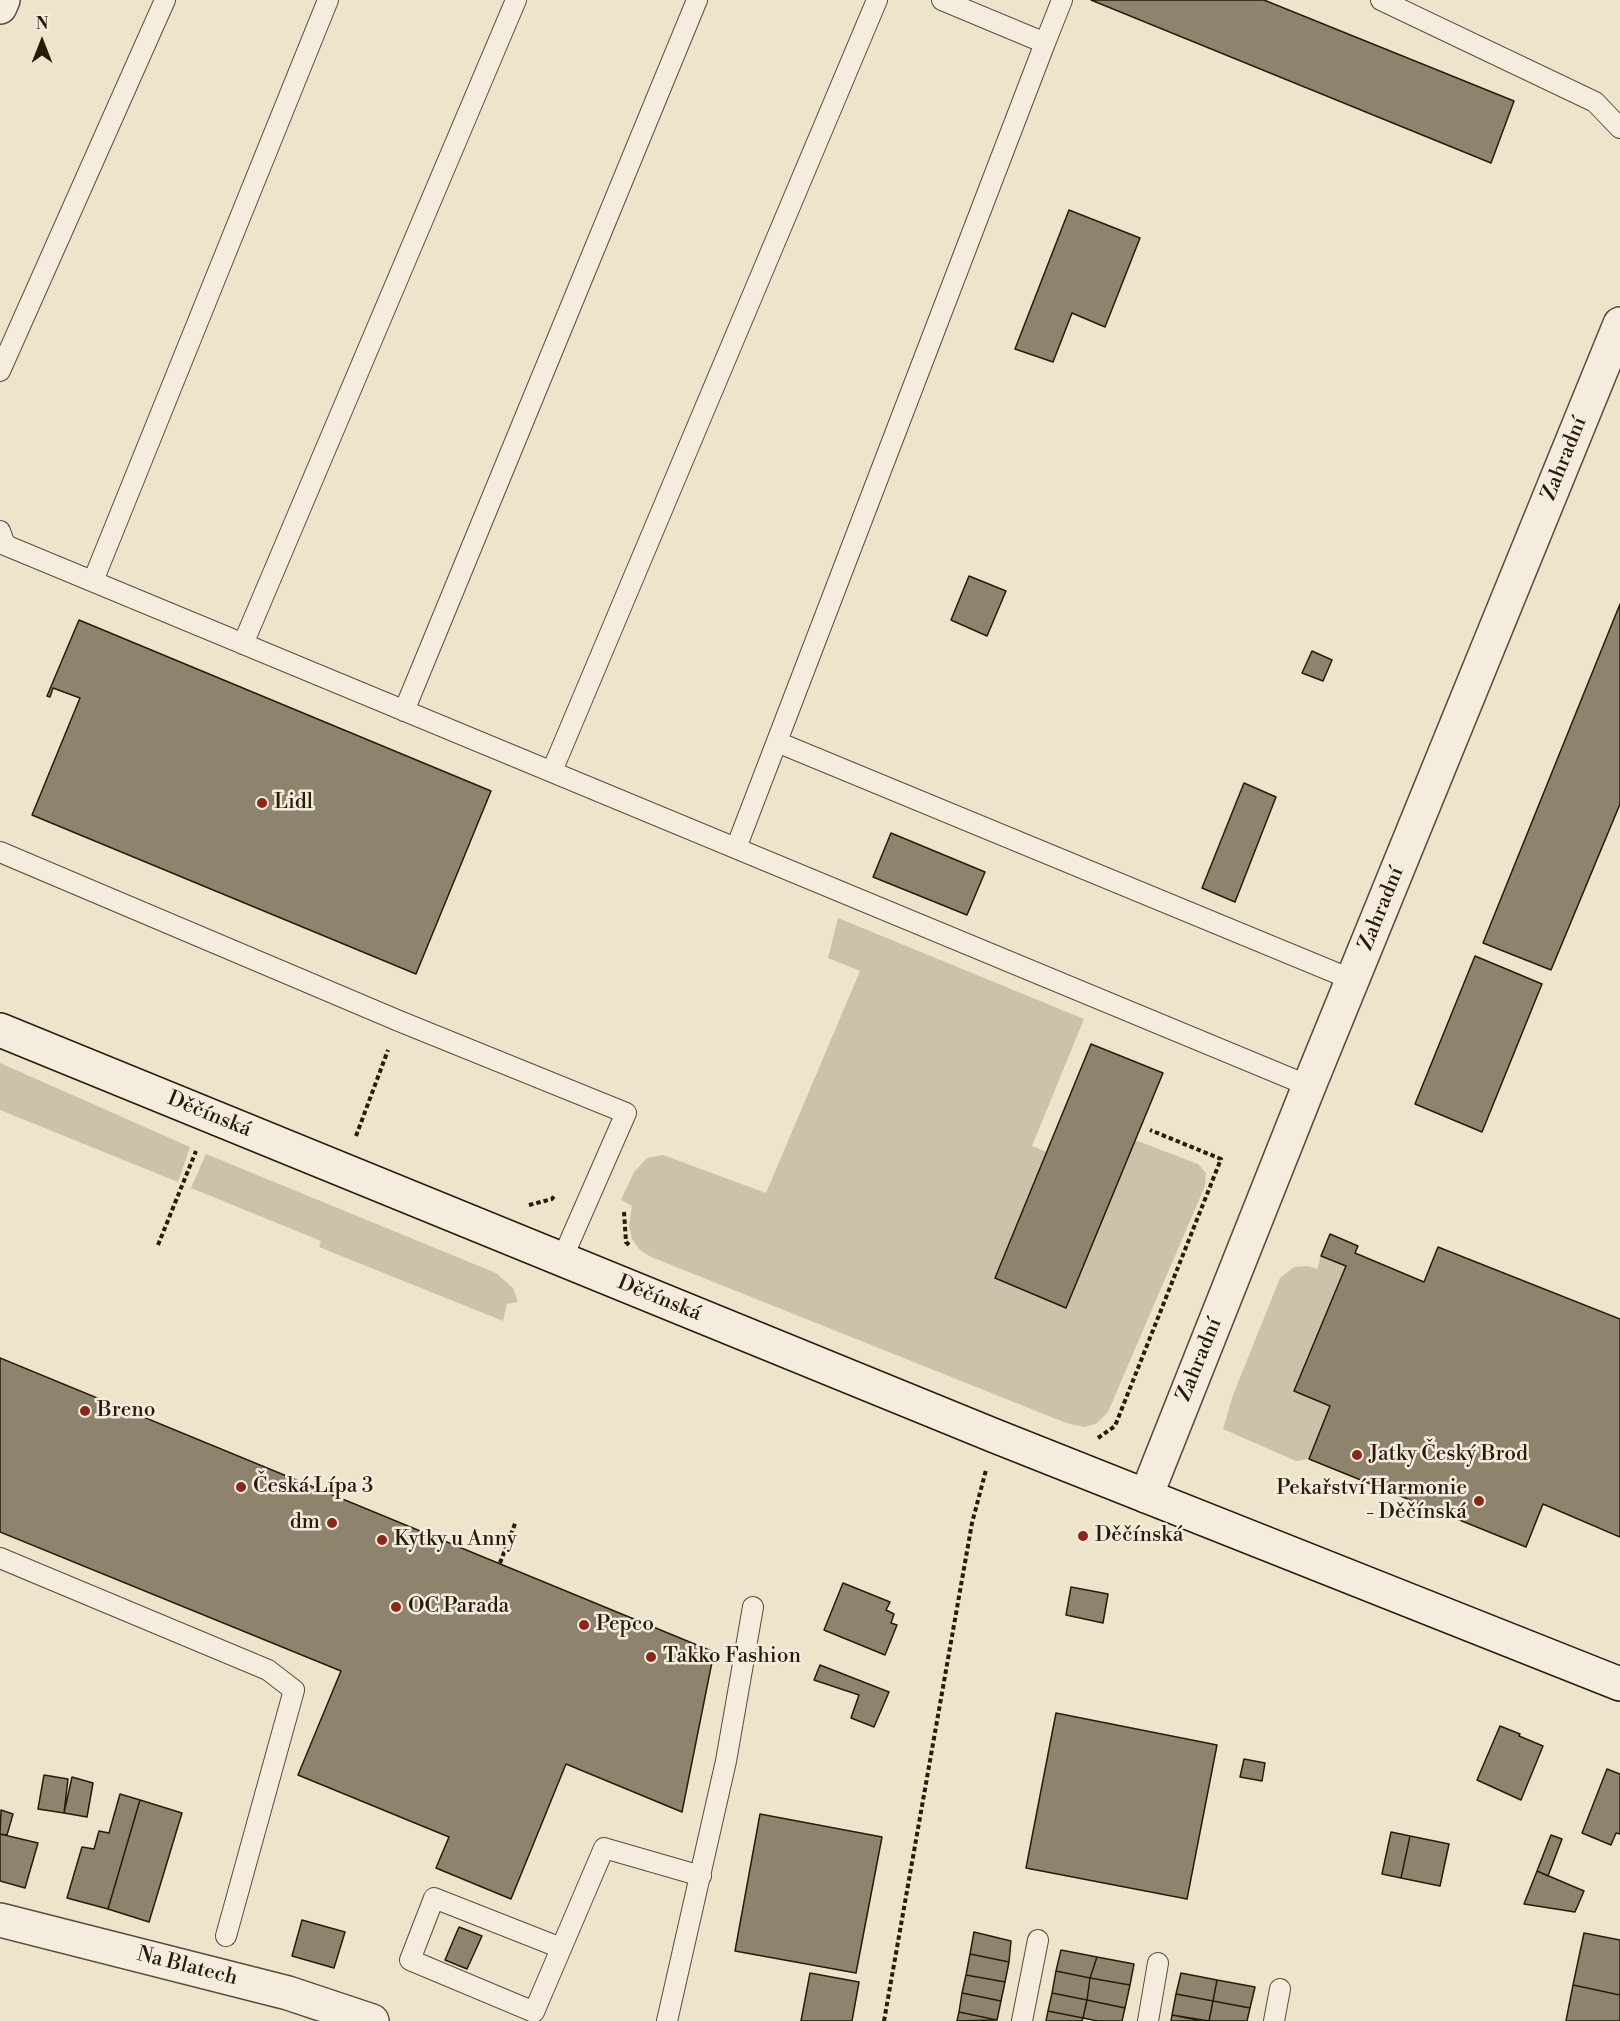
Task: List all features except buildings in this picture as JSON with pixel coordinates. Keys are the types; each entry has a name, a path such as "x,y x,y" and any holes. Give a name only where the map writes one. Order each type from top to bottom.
{"main road":[{"path":"0,7 3,0"},
{"name":"Zahradní","path":"1146,1496 1620,324"},
{"name":"Děčínská","path":"0,1030 995,1436 1620,1684"},
{"name":"Na Blatech","path":"0,1920 287,2007 372,2021"}],"lane":[{"path":"0,371 165,0"},
{"path":"93,581 328,0"},
{"path":"243,644 516,0"},
{"path":"404,711 697,0"},
{"path":"552,771 877,0"},
{"path":"942,0 1045,43"},
{"path":"736,848 1062,0"},
{"path":"1381,0 1595,102 1620,128"},
{"path":"0,531 5,545 1310,1086"},
{"path":"777,742 1353,980"},
{"path":"0,852 408,1025 626,1113 562,1259"},
{"path":"0,1558 268,1670 294,1690 226,1936"},
{"path":"667,2021 726,1761 753,1607"},
{"path":"561,1948 434,1898 410,1960 534,2012 604,1848 701,1876"},
{"path":"1022,2021 1038,1940"},
{"path":"1148,2021 1158,1963"},
{"path":"1274,2021 1280,1989"}],"path":[{"path":"1095,1441 1115,1426 1221,1159 1149,1130"},
{"path":"624,1212 626,1242 631,1248"},
{"path":"884,2021 976,1507"},
{"path":"500,1563 516,1521"}],"shaded area":[{"path":"838,918 1084,1019 1032,1146 1047,1152 995,1278 1066,1308 1135,1140 1198,1164 1206,1173 1205,1186 1108,1412 1096,1424 1084,1427 1066,1423 651,1257 640,1250 632,1239 629,1225 632,1206 621,1200 634,1172 647,1158 663,1155 766,1193 860,971 828,958"},
{"path":"0,1063 190,1147 178,1182 0,1110"},
{"path":"206,1154 496,1273 513,1288 518,1302 507,1304 503,1321 319,1247 321,1241 191,1188"},
{"path":"1321,1256 1346,1266 1294,1391 1330,1406 1309,1459 1296,1461 1223,1429 1233,1395 1280,1278 1294,1267 1307,1266 1317,1269"}],"place":[{"name":"Lidl","path":"262,803"},
{"name":"Breno","path":"85,1411"},
{"name":"Jatky Český Brod","path":"1357,1455"},
{"name":"Česká Lípa 3","path":"241,1487"},
{"name":"Pekařství Harmonie - Děčínská","path":"1479,1501"},
{"name":"dm","path":"332,1523"},
{"name":"Děčínská","path":"1083,1536"},
{"name":"Kytky u Anny","path":"382,1540"},
{"name":"OC Parada","path":"396,1607"},
{"name":"Pepco","path":"584,1625"},
{"name":"Takko Fashion","path":"651,1657"}]}
